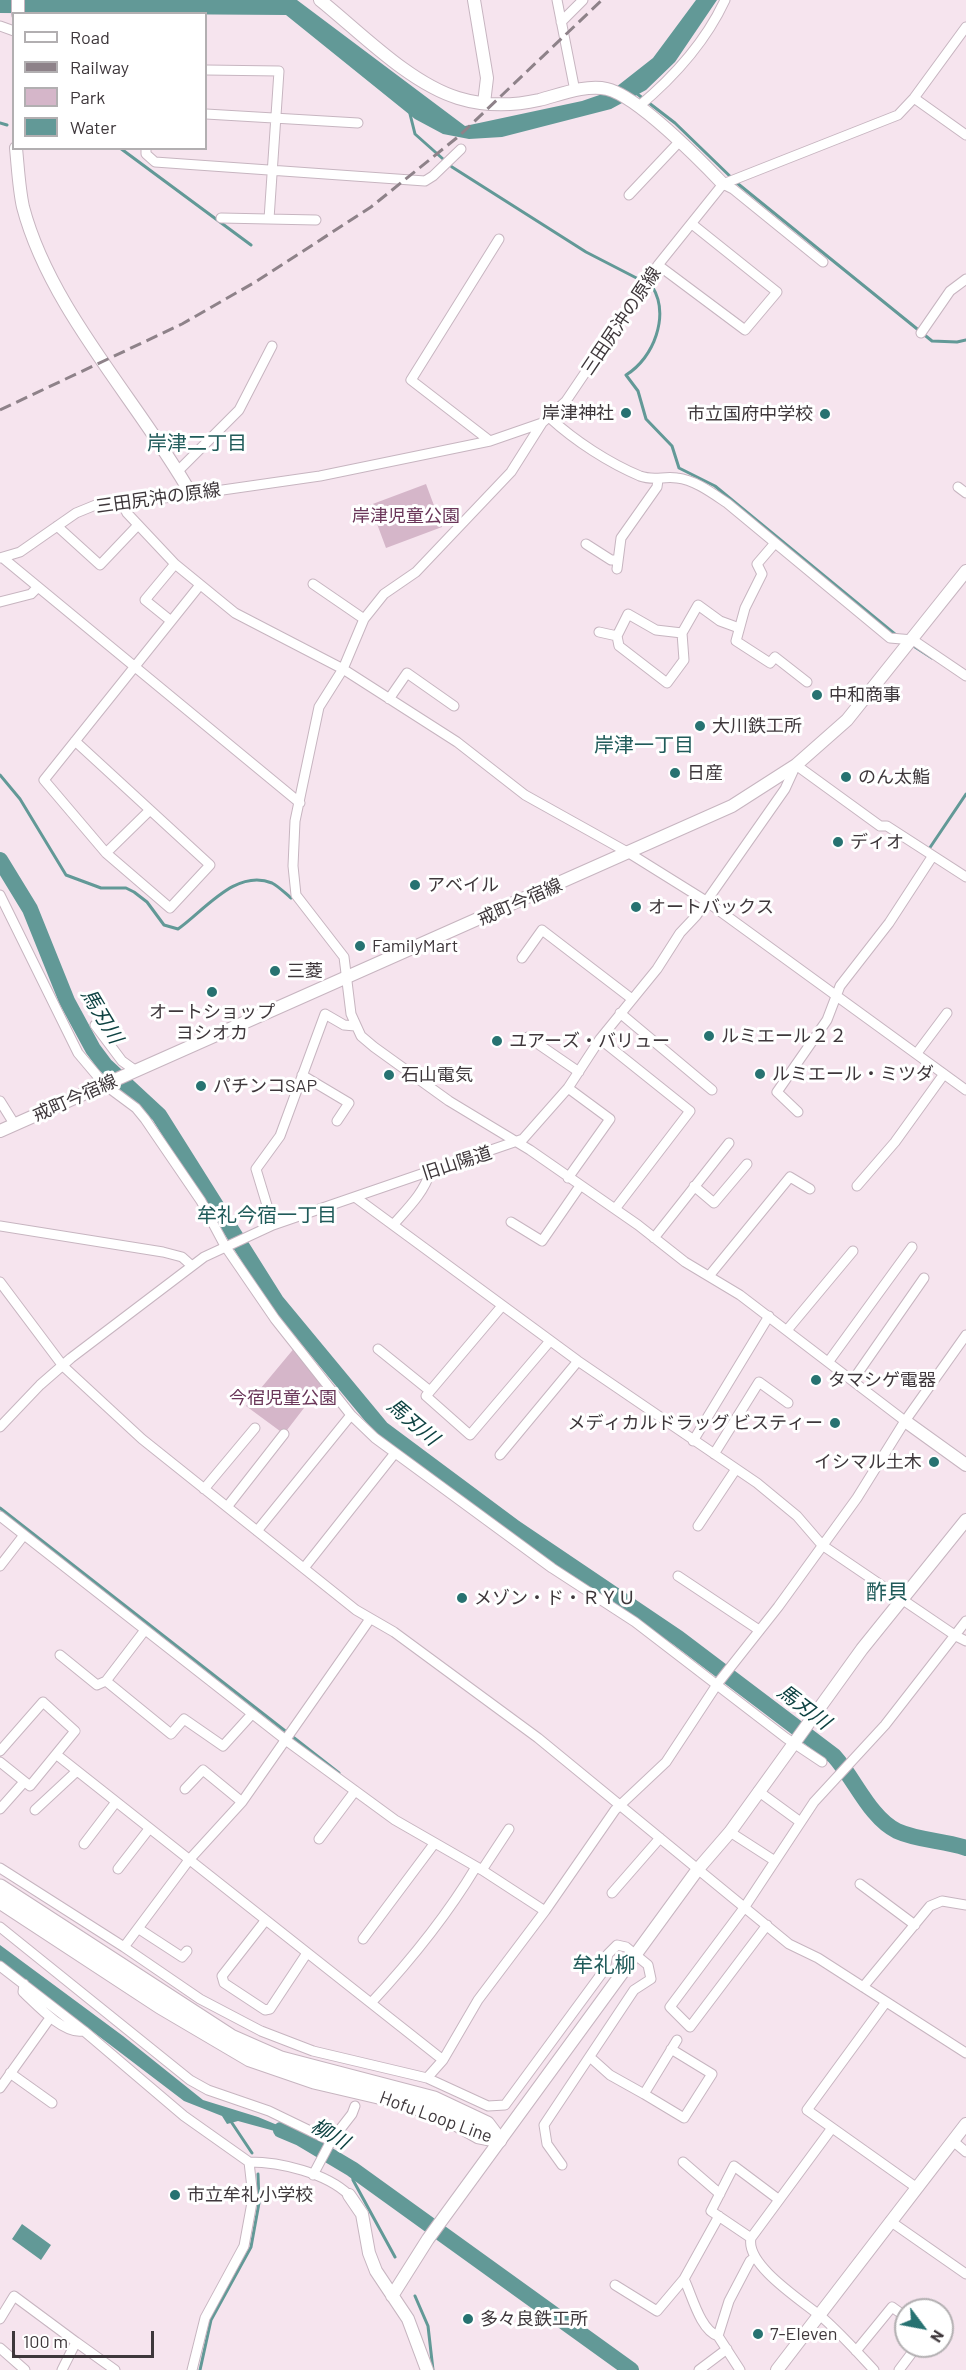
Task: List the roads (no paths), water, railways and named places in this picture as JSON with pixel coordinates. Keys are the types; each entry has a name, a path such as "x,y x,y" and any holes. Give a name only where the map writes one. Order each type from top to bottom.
{"main road":[{"name":"Hofu Loop Line","path":"0,1887 184,2008 247,2045 290,2062 434,2099 487,2124 499,2140"},
{"name":"Hofu Loop Line","path":"0,1901 169,2012 250,2059 314,2081 404,2102 454,2122 479,2136 499,2140"}],"street":[{"path":"320,0 432,88 458,98 484,103 518,104 575,91 608,89 635,105 679,142 723,184 733,189 823,262"},
{"path":"474,0 487,78 484,103"},
{"path":"557,0 575,91"},
{"path":"561,22 583,0"},
{"path":"635,105 663,87 692,55 726,0"},
{"path":"723,184 898,115 914,98 966,27"},
{"path":"207,70 279,71 269,219"},
{"path":"914,98 966,135"},
{"path":"207,114 358,123"},
{"path":"629,195 679,142"},
{"path":"146,150 146,154 155,162 271,168 425,181 461,149"},
{"path":"16,150 23,205 45,266 86,335 178,471 191,494"},
{"name":"三田尻沖の原線","path":"1,558 20,552 76,513 98,504 122,503 320,476 490,441 546,421 582,380 658,265 723,184"},
{"path":"221,218 316,220"},
{"path":"658,265 746,330 777,292 692,224"},
{"path":"490,441 411,380 500,239"},
{"path":"921,333 950,291 966,279"},
{"path":"178,471 239,410 272,346"},
{"path":"964,1458 906,1421 788,1329 685,1262 615,1209 517,1142 423,1083 361,1036 355,1026 346,991 344,957 338,946 296,895 294,855 295,821 319,707 343,669 364,619 384,594 416,572 503,480 546,421 641,477 658,480 680,478 700,486 727,503 890,638 913,640 966,676"},
{"path":"586,544 617,565 621,538 657,487 658,480"},
{"path":"122,503 127,513 175,564 235,613 343,669 458,742 525,795 706,901 966,1090"},
{"path":"57,526 100,565 138,525"},
{"path":"775,543 757,564 762,574 745,608 736,641 770,663 775,657 807,682"},
{"path":"1,558 300,803"},
{"path":"171,621 145,600 175,564"},
{"name":"戒町今宿線","path":"0,1131 629,854 732,806 796,765 847,720 966,571"},
{"path":"313,584 364,619"},
{"path":"75,741 210,865 170,908 106,853 44,780 75,741 134,667 200,585"},
{"path":"0,602 32,594 37,588"},
{"path":"682,633 656,630 628,614 617,636 619,646 667,683 684,660 682,633 698,605 720,621 739,628"},
{"path":"599,632 617,636"},
{"path":"389,699 408,673 454,705"},
{"path":"796,765 880,826 887,826 966,877"},
{"name":"旧山陽道","path":"0,1427 40,1385 138,1305 192,1266 227,1245 273,1226 523,1139 568,1089 600,1039 657,969 680,933 706,901 785,789 796,765"},
{"path":"106,853 150,810"},
{"path":"798,1112 777,1092 835,1005 840,986 889,923 932,857"},
{"path":"0,895 73,1043 107,1084 136,1108 145,1119 275,1319 351,1415 395,1453 552,1568 635,1622 822,1762"},
{"path":"522,958 542,930 632,999"},
{"path":"620,1013 712,1090"},
{"path":"916,1053 947,1013"},
{"path":"273,1226 256,1168 280,1136 325,1014 344,1025 355,1026"},
{"path":"95,1025 122,1061 134,1072"},
{"path":"528,1037 579,1072"},
{"path":"600,1039 690,1111 615,1209"},
{"path":"857,1186 895,1142 944,1074"},
{"path":"302,1075 349,1103 337,1121"},
{"path":"568,1089 610,1119 568,1178"},
{"path":"0,1101 15,1125"},
{"path":"654,1238 729,1143"},
{"path":"694,1186 714,1203 747,1164"},
{"path":"393,1225 412,1204 428,1181 430,1172"},
{"path":"709,1276 790,1177 810,1189"},
{"path":"511,1222 542,1241 580,1186"},
{"path":"355,1197 578,1361 736,1469 798,1516 822,1545 966,1641"},
{"path":"0,1226 163,1252 182,1257 192,1266"},
{"path":"829,1361 912,1247"},
{"path":"788,1329 852,1251"},
{"path":"853,1380 924,1278"},
{"path":"0,1282 63,1366 141,1439 370,1619 394,1632 538,1738 789,1944 863,1987 966,2054"},
{"path":"502,1306 426,1396 470,1435 550,1341"},
{"path":"693,1441 769,1316"},
{"path":"427,2078 443,2060 478,2000 621,1805 666,1762 731,1665 857,1498 906,1421 966,1335"},
{"path":"378,1349 430,1391"},
{"path":"500,1455 578,1361"},
{"path":"714,1454 759,1382 788,1403"},
{"path":"257,1531 351,1415"},
{"path":"204,1489 255,1428"},
{"path":"227,1507 284,1434"},
{"path":"304,1568 395,1453"},
{"path":"698,1526 736,1469"},
{"path":"0,1516 287,1741 395,1820 479,1868 545,1911"},
{"path":"392,2296 428,2239 698,1869 730,1832 813,1715 901,1599 966,1520"},
{"path":"0,1566 24,1535"},
{"path":"678,1576 759,1630"},
{"path":"124,1947 189,1860 242,1802 287,1741 370,1619"},
{"path":"766,1925 690,2026 670,2007 744,1908 799,1821 840,1772 885,1725 966,1621"},
{"path":"60,1655 97,1684 106,1681 144,1630"},
{"path":"106,1681 171,1734 184,1719 222,1746 252,1714"},
{"path":"0,1751 43,1702 75,1731 30,1786 0,1762"},
{"path":"57,1755 443,2060"},
{"path":"185,1789 203,1770 242,1802"},
{"path":"35,1810 77,1771"},
{"path":"0,1809 24,1782"},
{"path":"319,1839 355,1791"},
{"path":"758,1791 799,1821"},
{"path":"84,1844 116,1802"},
{"path":"118,1869 149,1829"},
{"path":"371,2003 420,1950 509,1829"},
{"path":"730,1832 775,1861"},
{"path":"612,1893 660,1838"},
{"path":"363,1939 434,1844"},
{"path":"0,1868 208,2004 288,2043 427,2078 488,2106 505,2105 605,1969 608,1954 613,1947 621,1945 651,1968 651,1979 634,1990 591,2058 544,2125 547,2144 562,2165"},
{"path":"860,1884 915,1924"},
{"path":"863,1987 930,1906 942,1901 966,1905"},
{"path":"265,1921 222,1976 224,1983 265,2010 270,2009 307,1953"},
{"path":"0,1927 190,2080 208,2090 268,2111 331,2143"},
{"path":"139,1929 182,1957 187,1951"},
{"path":"0,1966 4,1974 24,1984 84,2031 184,2116 249,2162 264,2162 313,2175 335,2184 349,2195 362,2214 372,2262 408,2319 427,2370"},
{"path":"24,1984 23,1992 50,2018 76,2032 84,2031"},
{"path":"886,2002 807,2110 917,2188"},
{"path":"0,2088 50,2018"},
{"path":"644,2094 677,2040"},
{"path":"591,2058 610,2075 684,2118 712,2074 672,2049"},
{"path":"10,2073 52,2103"},
{"path":"313,2175 320,2160 352,2114 355,2106"},
{"path":"777,2370 966,2124"},
{"path":"751,2238 832,2128"},
{"path":"952,2141 966,2152"},
{"path":"192,2370 205,2318 237,2262 246,2237 253,2197 249,2162"},
{"path":"682,2162 720,2194"},
{"path":"778,2199 734,2166 711,2211 751,2238 755,2257 798,2300 819,2315 874,2370"},
{"path":"615,2284 657,2310 684,2279 719,2216"},
{"path":"890,2221 966,2274"},
{"path":"718,2336 729,2301 750,2261 755,2257"},
{"path":"684,2279 705,2326 712,2334 718,2336 740,2370"},
{"path":"0,2319 14,2296 115,2370"},
{"path":"856,2351 892,2307 894,2308"},
{"path":"62,2370 76,2342"},
{"path":"0,2348 26,2370"},
{"path":"699,2370 727,2349"}],"water":[{"path":"0,0 297,0 465,126 582,101 611,91 653,58 696,0 717,0 675,62 646,90 611,109 502,137 469,139 443,134 415,119 286,15 207,14 207,12 0,13"},
{"path":"0,1945 123,2036 203,2100 258,2117 287,2129 300,2138 238,2121 227,2124 222,2116 184,2101 0,1961"},
{"path":"22,2224 51,2245 41,2260 12,2239"}],"waterway":[{"path":"636,93 675,123 737,183 932,341 966,340"},
{"path":"410,114 415,134 452,167 586,252 652,286 659,310 656,335 644,358 626,375 638,391 646,419 672,446 679,468 715,486 896,635"},
{"path":"0,123 7,125"},
{"path":"123,150 251,245"},
{"path":"912,645 932,658"},
{"path":"0,775 20,799 66,875 101,888 126,888 134,892 147,902 164,925 178,929 221,894 246,881 259,880 272,883 291,898"},
{"path":"929,849 966,794"},
{"name":"馬刃川","path":"0,860 30,909 67,1001 93,1049 105,1065 159,1115 276,1301 382,1429 515,1528 678,1638 834,1756 871,1808 887,1825 905,1834 966,1848"},
{"path":"0,1508 339,1773"},
{"path":"230,2120 252,2153"},
{"name":"柳川","path":"281,2130 300,2138 352,2169 631,2370"},
{"path":"352,2169 353,2180 395,2257"},
{"path":"200,2370 211,2320 251,2247 259,2203 258,2174"},
{"path":"415,2296 428,2326 433,2370"}],"railway":[{"path":"0,410 182,324 257,281 371,207 459,136 602,0"}],"place":[{"name":"岸津神社","path":"626,413"},
{"name":"市立国府中学校","path":"825,414"},
{"name":"中和商事","path":"817,695"},
{"name":"大川鉄工所","path":"700,726"},
{"name":"日産","path":"675,773"},
{"name":"のん太鮨","path":"846,777"},
{"name":"ディオ","path":"838,842"},
{"name":"アベイル","path":"415,885"},
{"name":"オートバックス","path":"636,907"},
{"name":"FamilyMart","path":"360,946"},
{"name":"三菱","path":"275,971"},
{"name":"オートショップ ヨシオカ","path":"212,992"},
{"name":"ルミエール２２","path":"709,1036"},
{"name":"ユアーズ・バリュー","path":"497,1041"},
{"name":"ルミエール・ミツダ","path":"760,1074"},
{"name":"石山電気","path":"389,1075"},
{"name":"パチンコSAP","path":"201,1086"},
{"name":"タマシゲ電器","path":"816,1380"},
{"name":"メディカルドラッグ ビスティー","path":"835,1423"},
{"name":"イシマル土木","path":"934,1462"},
{"name":"メゾン・ド・ＲＹＵ","path":"462,1598"},
{"name":"市立牟礼小学校","path":"175,2195"},
{"name":"多々良鉄工所","path":"468,2319"},
{"name":"7-Eleven","path":"758,2334"}],"district":[{"name":"岸津二丁目","path":"197,443"},
{"name":"岸津一丁目","path":"644,745"},
{"name":"牟礼今宿一丁目","path":"267,1215"},
{"name":"酢貝","path":"887,1592"},
{"name":"牟礼柳","path":"604,1965"}],"park label":[{"name":"岸津児童公園","path":"406,516"},
{"name":"今宿児童公園","path":"283,1398"}]}
